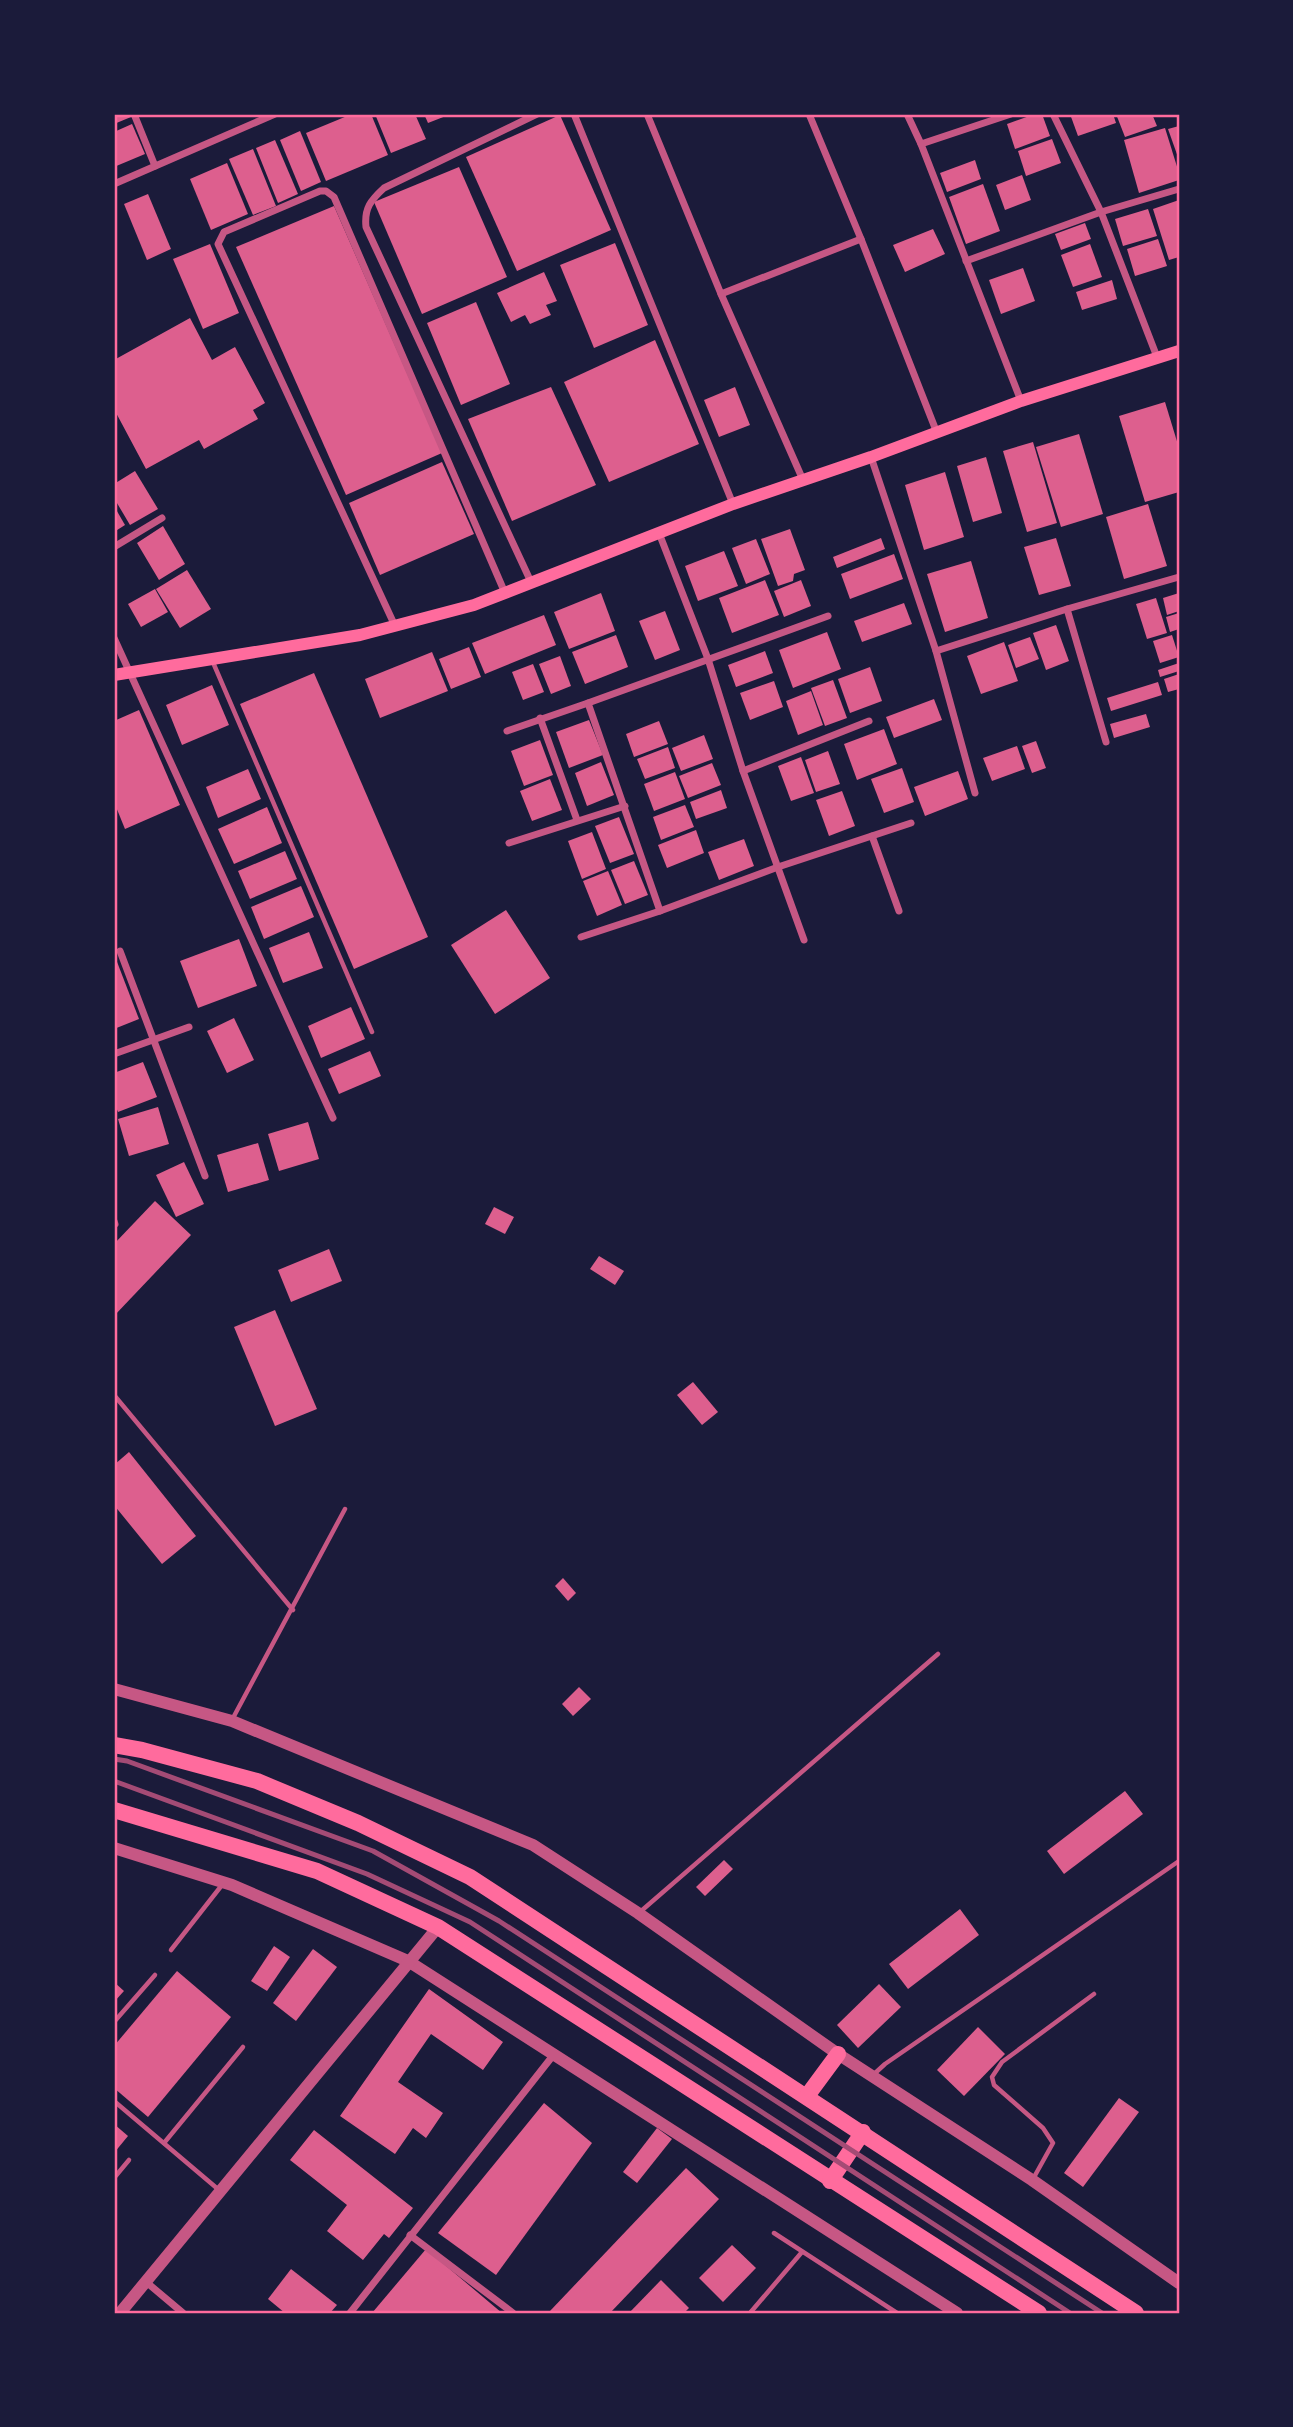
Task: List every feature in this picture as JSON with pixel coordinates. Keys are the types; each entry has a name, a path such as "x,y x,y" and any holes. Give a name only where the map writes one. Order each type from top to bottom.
{"highway":[{"path":"114,1745 257,1781 358,1822 470,1877 1136,2313"},
{"path":"114,1810 317,1871 438,1927 1039,2313"},
{"path":"807,2096 838,2054"},
{"path":"830,2180 863,2132"}],"main road":[{"path":"114,675 360,635 474,605 733,504 871,457 1021,401 1179,351"}],"street":[{"path":"134,114 155,166"},
{"path":"114,184 260,117 275,114"},
{"path":"531,582 366,227 365,215 370,201 384,188 537,114"},
{"path":"574,114 733,504"},
{"path":"647,114 803,480"},
{"path":"809,114 937,433"},
{"path":"908,114 1021,401"},
{"path":"920,144 1011,114"},
{"path":"1053,114 1101,212 1157,357"},
{"path":"966,261 1101,212 1179,189"},
{"path":"395,626 218,244 224,232 320,191 326,191 334,197 505,593"},
{"path":"722,294 861,239"},
{"path":"871,457 936,650 975,793"},
{"path":"114,547 162,518"},
{"path":"659,533 708,659 743,771 804,940"},
{"path":"936,650 1067,608 1179,577"},
{"path":"1067,608 1106,742"},
{"path":"507,731 828,616"},
{"path":"114,638 333,1118"},
{"path":"588,703 660,912"},
{"path":"540,718 577,820"},
{"path":"743,771 869,721"},
{"path":"509,843 625,806"},
{"path":"581,937 660,912 778,867 911,823"},
{"path":"872,836 899,911"},
{"path":"120,951 205,1176"},
{"path":"114,1054 189,1027"},
{"path":"114,1689 232,1721 533,1845 638,1913 838,2054 1032,2180 1179,2283"},
{"path":"114,1848 224,1882 408,1961 957,2313"},
{"path":"120,2313 438,1927"},
{"path":"350,2313 555,2053"},
{"path":"410,2235 513,2313"},
{"path":"145,2281 183,2313"}],"lane":[{"path":"211,659 372,1032"},
{"path":"114,1395 293,1610"},
{"path":"232,1721 345,1509"},
{"path":"638,1913 938,1654"},
{"path":"872,2076 885,2064 1179,1861"},
{"path":"171,1950 224,1882"},
{"path":"114,2022 155,1975"},
{"path":"1032,2180 1053,2143 1043,2128 994,2085 992,2077 1002,2062 1094,1994"},
{"path":"164,2143 243,2047"},
{"path":"114,2101 220,2190"},
{"path":"114,2178 129,2160"},
{"path":"774,2233 897,2313"},
{"path":"750,2313 802,2252"}],"building":[{"path":"114,114 129,114 131,117 114,124"},
{"path":"352,114 371,114 388,155 326,181 306,133"},
{"path":"375,114 415,114 426,139 391,153"},
{"path":"424,114 451,114 428,123"},
{"path":"1042,114 1050,136 1015,149 1007,124"},
{"path":"1070,114 1113,114 1116,123 1078,136"},
{"path":"1116,114 1152,114 1157,126 1125,137"},
{"path":"560,115 611,230 517,271 466,157"},
{"path":"132,124 145,154 114,167 114,132"},
{"path":"1179,126 1179,160 1168,129"},
{"path":"1165,128 1179,180 1139,193 1124,140"},
{"path":"300,131 321,182 301,191 280,140"},
{"path":"1052,139 1061,163 1026,176 1018,151"},
{"path":"275,140 298,194 278,203 256,148"},
{"path":"253,149 276,206 253,215 229,159"},
{"path":"975,160 981,179 947,192 940,173"},
{"path":"227,163 248,214 211,230 190,179"},
{"path":"459,167 507,277 422,314 374,202"},
{"path":"1022,175 1031,200 1005,210 996,185"},
{"path":"983,184 1000,231 966,244 949,197"},
{"path":"148,194 171,249 147,260 124,204"},
{"path":"1179,200 1179,257 1169,260 1153,209"},
{"path":"334,206 442,453 346,495 236,247"},
{"path":"1148,209 1157,236 1123,246 1115,219"},
{"path":"1085,223 1091,239 1061,250 1055,234"},
{"path":"933,229 945,254 905,272 893,245"},
{"path":"1158,239 1167,266 1135,276 1127,249"},
{"path":"615,243 648,325 594,348 560,265"},
{"path":"210,244 239,313 203,329 173,259"},
{"path":"1090,244 1102,277 1073,287 1061,255"},
{"path":"1023,268 1035,301 1001,314 989,280"},
{"path":"544,272 557,301 546,305 551,315 530,324 525,315 511,322 497,293"},
{"path":"1112,280 1117,299 1082,310 1076,292"},
{"path":"476,302 510,384 461,405 427,323"},
{"path":"190,318 212,360 235,347 265,403 253,410 258,419 204,449 199,440 146,469 114,409 114,360"},
{"path":"655,340 699,444 609,482 564,382"},
{"path":"551,387 596,485 512,521 468,419"},
{"path":"735,387 750,425 719,437 704,400"},
{"path":"1165,402 1179,448 1179,492 1145,502 1119,416"},
{"path":"1079,434 1103,514 1061,527 1036,447"},
{"path":"1033,442 1057,523 1027,532 1003,451"},
{"path":"986,457 1002,513 973,522 957,466"},
{"path":"442,462 474,534 380,575 349,503"},
{"path":"135,471 158,509 130,525 114,498 114,484"},
{"path":"945,472 964,537 924,550 905,485"},
{"path":"1148,504 1167,566 1124,579 1106,517"},
{"path":"114,506 125,525 114,532"},
{"path":"163,526 185,564 159,580 137,543"},
{"path":"790,529 805,570 794,574 793,581 778,586 761,539"},
{"path":"881,538 885,549 837,568 833,557"},
{"path":"1056,538 1071,586 1039,595 1024,547"},
{"path":"756,539 770,574 746,584 732,548"},
{"path":"724,551 738,586 698,601 685,566"},
{"path":"894,554 903,579 850,599 841,574"},
{"path":"971,561 988,618 945,632 927,574"},
{"path":"187,570 211,609 180,628 156,589"},
{"path":"765,580 779,615 732,633 719,598"},
{"path":"801,580 811,606 784,617 774,591"},
{"path":"155,589 168,612 141,627 128,604"},
{"path":"601,593 615,631 569,649 554,612"},
{"path":"1179,593 1179,611 1167,615 1163,598"},
{"path":"1156,598 1167,633 1147,639 1136,604"},
{"path":"904,603 912,624 862,642 854,621"},
{"path":"665,611 680,650 655,660 639,621"},
{"path":"1179,613 1179,629 1170,632 1166,617"},
{"path":"544,615 556,645 485,674 472,643"},
{"path":"1056,625 1069,661 1046,670 1033,633"},
{"path":"827,632 841,669 793,688 779,650"},
{"path":"616,635 628,667 585,684 572,652"},
{"path":"1172,635 1179,657 1160,663 1153,641"},
{"path":"1030,637 1039,659 1016,668 1008,645"},
{"path":"1004,642 1018,681 981,694 967,656"},
{"path":"469,647 481,677 451,689 439,659"},
{"path":"765,651 773,673 736,687 728,665"},
{"path":"432,652 448,691 380,718 365,679"},
{"path":"560,656 571,686 551,694 539,664"},
{"path":"1179,663 1179,671 1160,677 1158,670"},
{"path":"533,664 544,692 523,700 512,672"},
{"path":"870,667 882,701 850,713 838,679"},
{"path":"314,673 428,937 354,969 240,704"},
{"path":"1179,674 1179,689 1168,692 1164,679"},
{"path":"833,680 847,718 825,726 811,688"},
{"path":"774,681 783,707 750,720 740,693"},
{"path":"1158,682 1162,695 1111,711 1107,698"},
{"path":"212,685 229,725 182,745 166,705"},
{"path":"811,691 823,725 798,735 786,701"},
{"path":"934,699 942,720 894,738 886,717"},
{"path":"139,710 180,805 125,829 114,802 114,721"},
{"path":"1146,714 1150,727 1114,738 1110,724"},
{"path":"589,720 603,755 569,768 556,732"},
{"path":"659,721 668,744 634,757 626,734"},
{"path":"884,729 897,764 857,780 844,744"},
{"path":"704,735 713,759 681,771 672,748"},
{"path":"540,740 553,775 524,786 511,751"},
{"path":"1036,741 1046,768 1032,773 1022,746"},
{"path":"1017,746 1025,769 992,781 983,758"},
{"path":"668,747 675,768 645,779 637,759"},
{"path":"828,751 840,784 816,792 805,760"},
{"path":"801,757 814,793 791,801 778,766"},
{"path":"601,762 614,795 587,806 575,773"},
{"path":"712,763 721,785 688,798 679,776"},
{"path":"902,768 914,802 884,813 871,779"},
{"path":"248,769 261,799 218,818 206,787"},
{"path":"958,771 968,799 925,816 914,787"},
{"path":"675,772 685,799 654,811 644,784"},
{"path":"550,779 562,810 532,821 520,791"},
{"path":"721,790 727,808 696,819 690,802"},
{"path":"842,791 855,826 829,836 816,800"},
{"path":"685,805 694,827 661,840 653,817"},
{"path":"267,807 282,843 234,864 218,829"},
{"path":"619,817 634,854 610,863 595,826"},
{"path":"696,830 704,853 667,868 658,845"},
{"path":"592,832 606,869 582,879 568,841"},
{"path":"744,839 754,866 719,880 708,852"},
{"path":"285,851 297,879 250,899 238,871"},
{"path":"634,861 648,895 625,904 611,870"},
{"path":"608,871 622,905 597,916 583,881"},
{"path":"301,886 314,917 264,939 251,907"},
{"path":"506,910 550,978 495,1014 451,945"},
{"path":"309,932 323,968 283,983 269,948"},
{"path":"239,939 257,986 198,1008 180,961"},
{"path":"114,954 139,1019 114,1029"},
{"path":"351,1007 365,1039 321,1058 308,1026"},
{"path":"234,1018 254,1060 227,1073 207,1031"},
{"path":"370,1051 381,1076 339,1094 328,1069"},
{"path":"143,1062 157,1097 118,1112 114,1102 114,1073"},
{"path":"158,1107 169,1144 129,1156 118,1119"},
{"path":"308,1122 319,1159 279,1171 268,1134"},
{"path":"258,1143 269,1180 228,1192 217,1155"},
{"path":"184,1162 204,1204 176,1217 156,1175"},
{"path":"155,1201 191,1235 114,1316 114,1244"},
{"path":"494,1207 514,1217 505,1234 485,1224"},
{"path":"329,1249 342,1281 291,1302 278,1270"},
{"path":"599,1256 624,1271 615,1285 590,1269"},
{"path":"275,1310 317,1409 275,1426 234,1327"},
{"path":"693,1382 718,1412 702,1425 677,1395"},
{"path":"129,1452 196,1536 162,1564 114,1505 114,1465"},
{"path":"563,1578 576,1593 568,1601 555,1586"},
{"path":"579,1687 591,1699 573,1716 562,1704"},
{"path":"1125,1791 1143,1814 1064,1874 1047,1851"},
{"path":"724,1860 733,1869 705,1896 696,1887"},
{"path":"960,1909 979,1935 908,1989 889,1964"},
{"path":"274,1946 290,1957 267,1991 251,1981"},
{"path":"313,1949 337,1967 296,2021 273,2003"},
{"path":"177,1971 231,2017 148,2117 114,2088 114,2046"},
{"path":"114,1982 124,1991 114,2002"},
{"path":"879,1984 901,2007 858,2048 837,2025"},
{"path":"429,1989 503,2042 483,2070 431,2034 398,2082 443,2113 426,2138 413,2128 395,2154 340,2116"},
{"path":"978,2027 1005,2054 964,2096 937,2070"},
{"path":"1119,2098 1139,2112 1083,2187 1064,2173"},
{"path":"544,2103 592,2143 496,2275 438,2233"},
{"path":"114,2124 128,2136 114,2153"},
{"path":"657,2128 672,2139 637,2183 623,2172"},
{"path":"314,2130 413,2208 389,2238 384,2234 363,2260 327,2231 347,2205 290,2160"},
{"path":"686,2168 719,2199 610,2313 552,2313 550,2311"},
{"path":"732,2245 756,2268 723,2302 699,2278"},
{"path":"426,2249 502,2313 372,2313"},
{"path":"291,2269 337,2305 330,2313 285,2313 268,2299"},
{"path":"661,2280 689,2308 684,2313 629,2313"}],"railway":[{"path":"114,1759 127,1761 373,1851 499,1921 1102,2313"},
{"path":"114,1781 367,1874 470,1922 1070,2313"}]}
